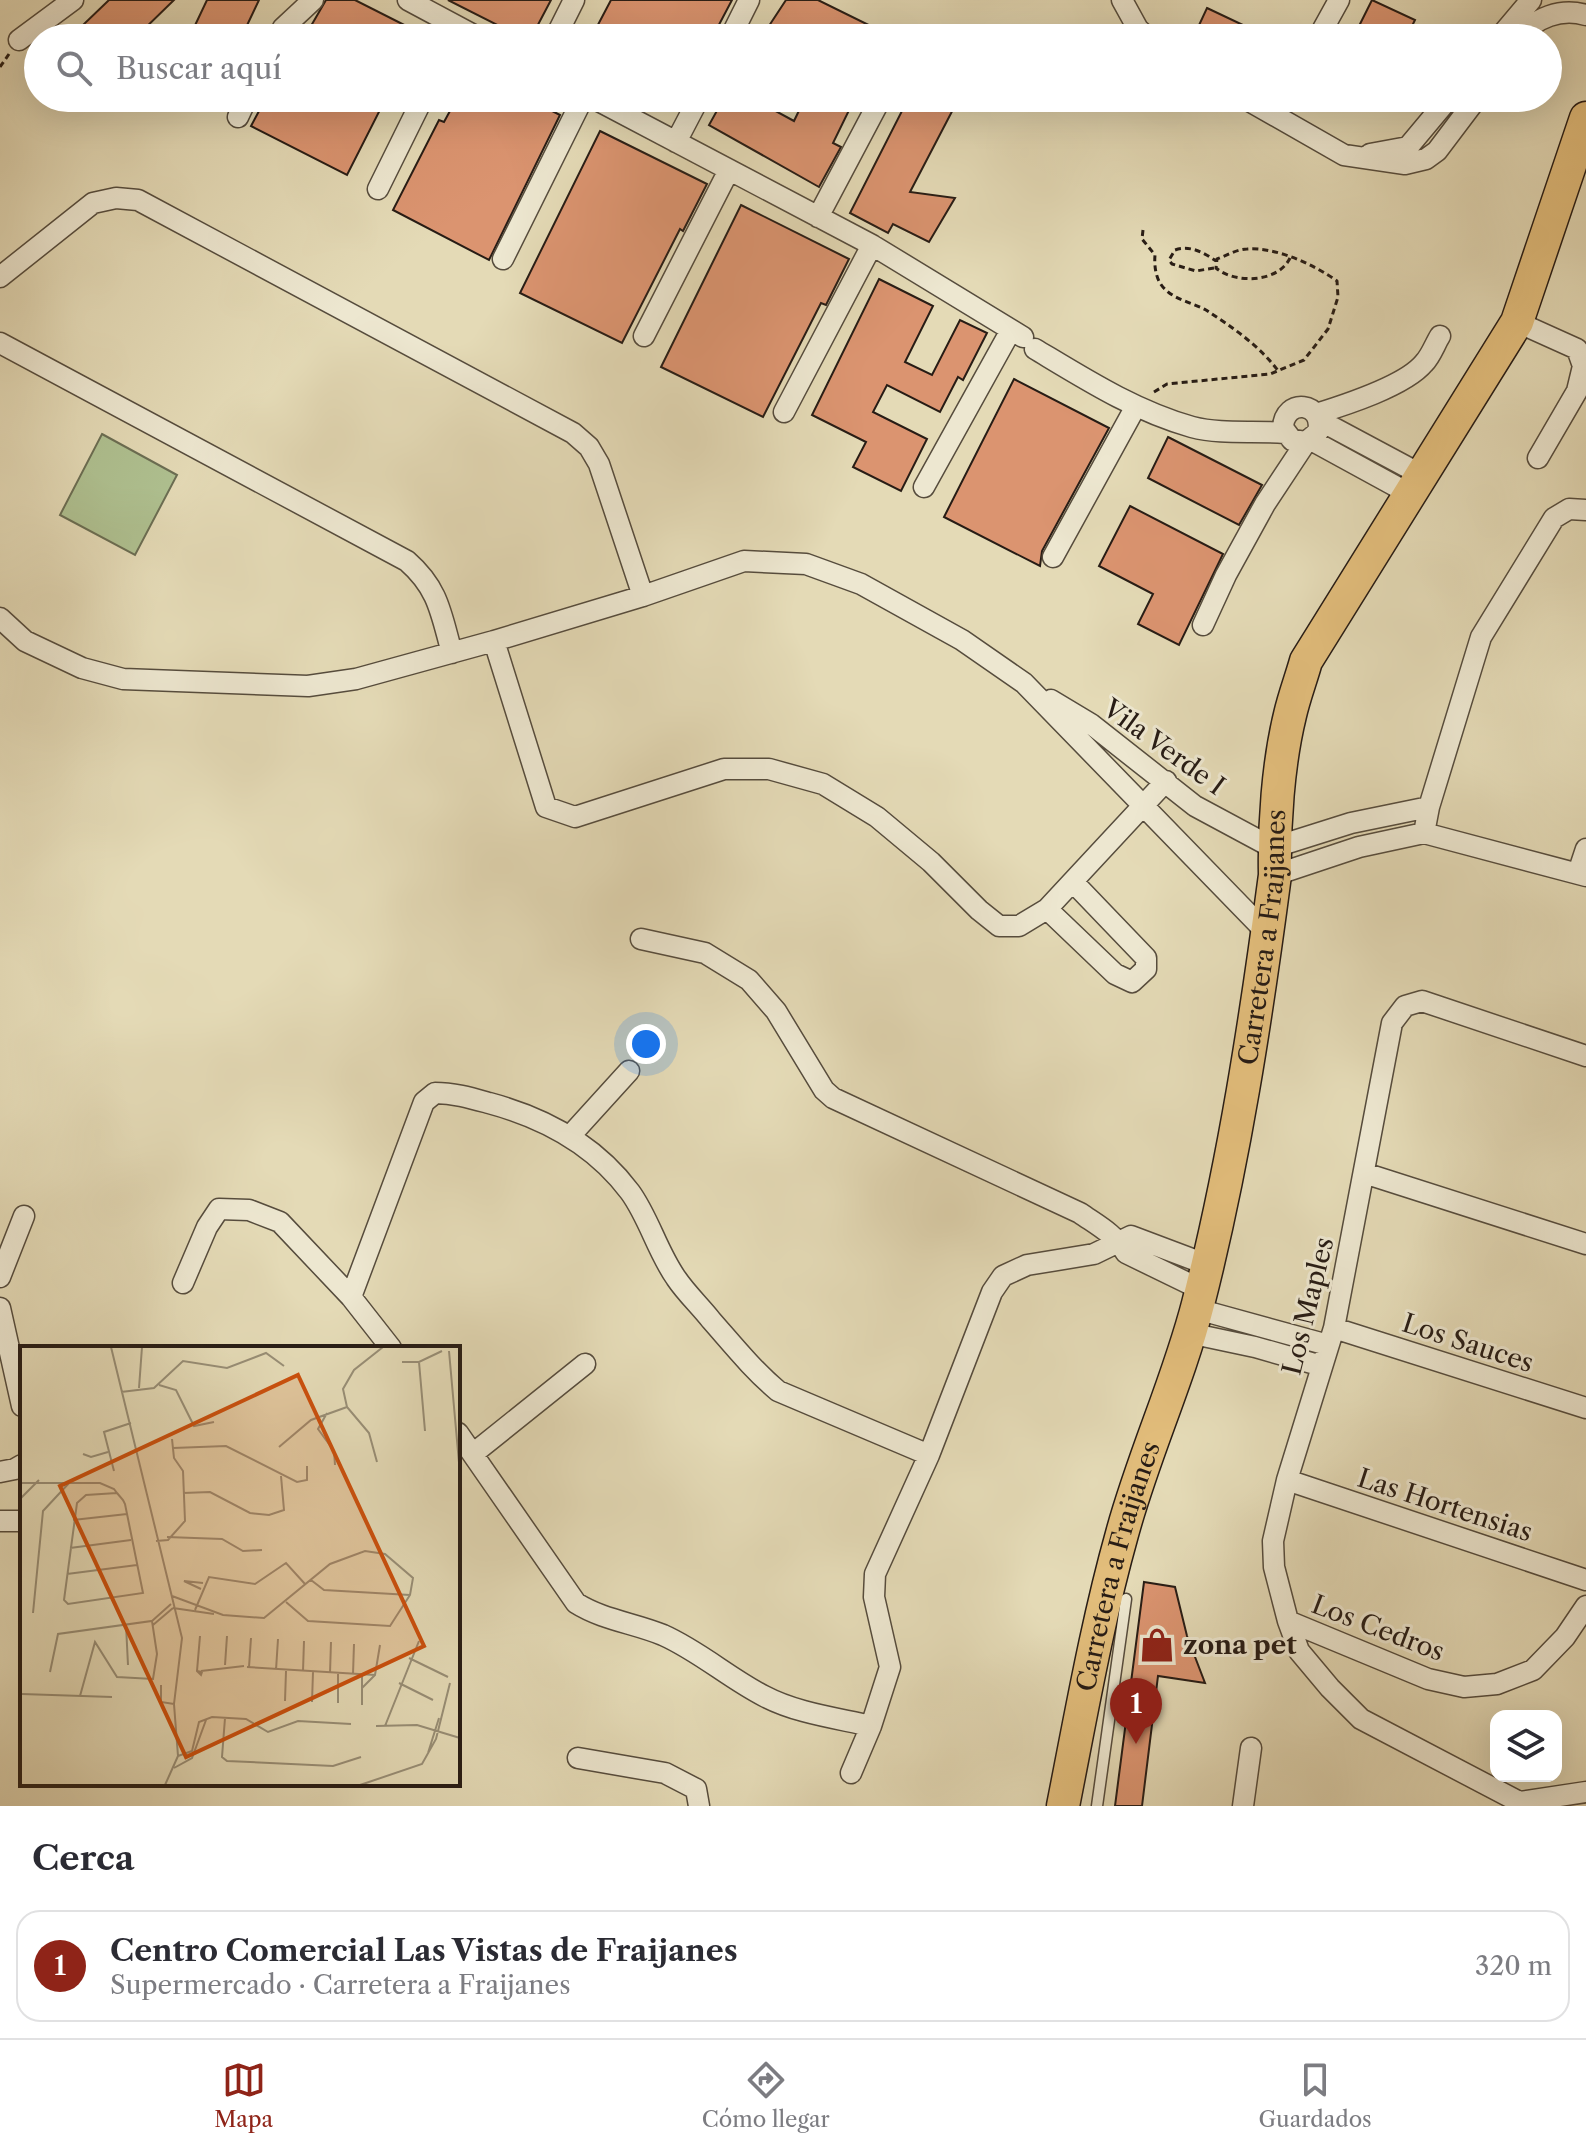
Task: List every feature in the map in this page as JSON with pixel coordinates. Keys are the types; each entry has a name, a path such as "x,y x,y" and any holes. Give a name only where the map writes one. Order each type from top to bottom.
{"main road":[{"name":"Carretera a Fraijanes","path":"1063,1806 1111,1623 1122,1531 1199,1299 1253,1039 1267,933 1284,751 1290,715 1306,661 1517,322 1586,118"}],"street":[{"path":"41,24 73,0"},
{"path":"287,24 313,0"},
{"path":"562,24 574,0"},
{"path":"737,24 749,0"},
{"path":"1122,0 1135,24"},
{"path":"1326,24 1339,0"},
{"path":"1511,24 1531,0"},
{"path":"413,1 444,24"},
{"path":"1533,24 1555,14 1586,15"},
{"path":"19,40 24,36"},
{"path":"238,117 240,112"},
{"path":"378,189 416,112"},
{"path":"503,259 576,112"},
{"path":"619,112 872,245 1109,394 1192,427 1243,434 1285,433 1296,442 1309,441 1414,484"},
{"path":"676,142 692,112"},
{"path":"818,217 874,112"},
{"path":"1287,112 1334,150 1354,157 1405,164 1426,159 1447,141 1467,112"},
{"path":"1354,157 1408,147 1437,112"},
{"path":"644,336 729,170"},
{"path":"0,277 93,203 116,198 138,200 573,433 589,447 599,464 643,596"},
{"path":"784,412 872,245"},
{"path":"1517,322 1577,349 1583,366 1581,393 1538,458"},
{"path":"1317,417 1404,378 1424,364 1440,336"},
{"path":"924,487 1023,339"},
{"path":"0,343 407,561 435,592 452,653"},
{"path":"1053,557 1140,407"},
{"path":"1285,433 1283,421 1294,408 1306,407 1414,484"},
{"path":"1203,625 1253,525 1318,432 1317,417"},
{"path":"1424,833 1429,807 1481,637 1554,518 1569,509 1586,510"},
{"path":"0,618 25,641 82,668 123,679 308,686 356,679 494,641 643,596 744,561 806,564 861,584 962,640 1024,683 1267,933"},
{"path":"494,641 546,807 575,817 724,769 769,769 823,784 877,817 931,862 999,926 1019,926 1047,909 1166,781"},
{"name":"Vila Verde I","path":"1024,683 1091,724 1195,806 1275,857"},
{"path":"1275,857 1351,823 1429,807"},
{"path":"1275,857 1359,847 1424,833 1582,874 1586,849"},
{"path":"1047,909 1115,974 1132,982 1146,969 1146,958 1074,883"},
{"path":"641,939 705,953 749,980 776,1011 824,1090 833,1098 1080,1213 1119,1242"},
{"name":"Los Maples","path":"1523,1804 1361,1719 1330,1688 1299,1651 1274,1567 1273,1541 1287,1480 1331,1337 1392,1023 1405,1006 1422,1001 1586,1056"},
{"path":"570,1136 629,1071"},
{"path":"351,1297 424,1102 435,1093 451,1093 516,1110 543,1120 570,1136 615,1175 632,1195 677,1280 760,1376 778,1391 929,1455"},
{"path":"1364,1173 1586,1244"},
{"path":"183,1283 207,1227 219,1209 249,1210 280,1222 351,1297 389,1346"},
{"path":"0,1277 24,1216"},
{"path":"851,1773 871,1726 890,1667 874,1597 875,1574 929,1455 992,1292 1003,1276 1027,1265 1094,1254 1131,1236 1255,1347 1322,1366"},
{"name":"Los Sauces","path":"1199,1299 1586,1408"},
{"path":"0,1308 20,1397"},
{"path":"474,1453 585,1364"},
{"path":"460,1436 576,1603 594,1614 662,1635 692,1650 736,1681 768,1698 793,1708 871,1726"},
{"path":"0,1472 20,1466"},
{"name":"Las Hortensias","path":"1287,1480 1586,1580"},
{"name":"Los Cedros","path":"1288,1621 1428,1679 1464,1687 1497,1684 1533,1670 1565,1637 1586,1606"},
{"path":"1243,1806 1251,1748"},
{"path":"578,1758 665,1773 696,1789 699,1806"},
{"path":"1523,1804 1586,1792"}],"lane":[{"path":"1097,1806 1111,1623 1126,1599"}],"path":[{"path":"1143,230 1142,239 1155,255 1160,284 1168,293 1204,309 1226,324 1264,355 1279,372"},
{"path":"1216,261 1206,254 1184,247 1175,250 1169,260 1172,264 1196,271 1216,268 1225,275 1248,279 1268,276 1286,267 1290,258"},
{"path":"1140,407 1149,396 1167,384 1279,372 1304,360 1328,329 1338,297 1337,281 1290,258 1245,248 1216,261"},
{"path":"1216,261 1216,268"}],"green space":[{"path":"102,434 177,475 135,555 60,515"}],"building":[{"path":"109,0 174,0 149,24 84,24"},
{"path":"207,0 259,0 248,24 196,24"},
{"path":"326,0 355,0 402,24 312,24"},
{"path":"448,0 551,0 538,24 495,24"},
{"path":"611,0 732,0 719,24 598,24"},
{"path":"786,0 818,0 867,24 770,24"},
{"path":"1372,0 1415,20 1413,24 1360,24"},
{"path":"1207,8 1241,24 1200,24"},
{"path":"258,112 379,112 347,175 251,126"},
{"path":"449,112 554,112 560,115 489,260 393,210 439,120 444,122"},
{"path":"716,112 777,112 794,121 798,112 848,112 833,143 841,147 819,187 709,125"},
{"path":"901,112 952,112 910,192 955,198 929,242 893,224 888,233 850,213"},
{"path":"600,131 707,184 683,231 680,229 622,343 520,293"},
{"path":"741,205 849,259 826,305 821,303 763,417 661,367"},
{"path":"879,279 933,306 905,362 932,375 960,320 987,333 963,380 958,377 940,412 887,385 873,412 927,439 901,491 853,467 866,442 812,415"},
{"path":"1014,379 1109,428 1042,551 1040,566 944,517"},
{"path":"1168,437 1262,485 1239,525 1148,478"},
{"path":"1130,506 1223,554 1179,645 1138,624 1153,594 1099,566"},
{"path":"1144,1582 1175,1587 1187,1636 1205,1683 1158,1676 1142,1806 1115,1806"}],"place":[{"name":"zona pet","path":"1157,1645"},
{"name":"Centro Comercial Las Vistas de Fraijanes","path":"1136,1744"}]}
